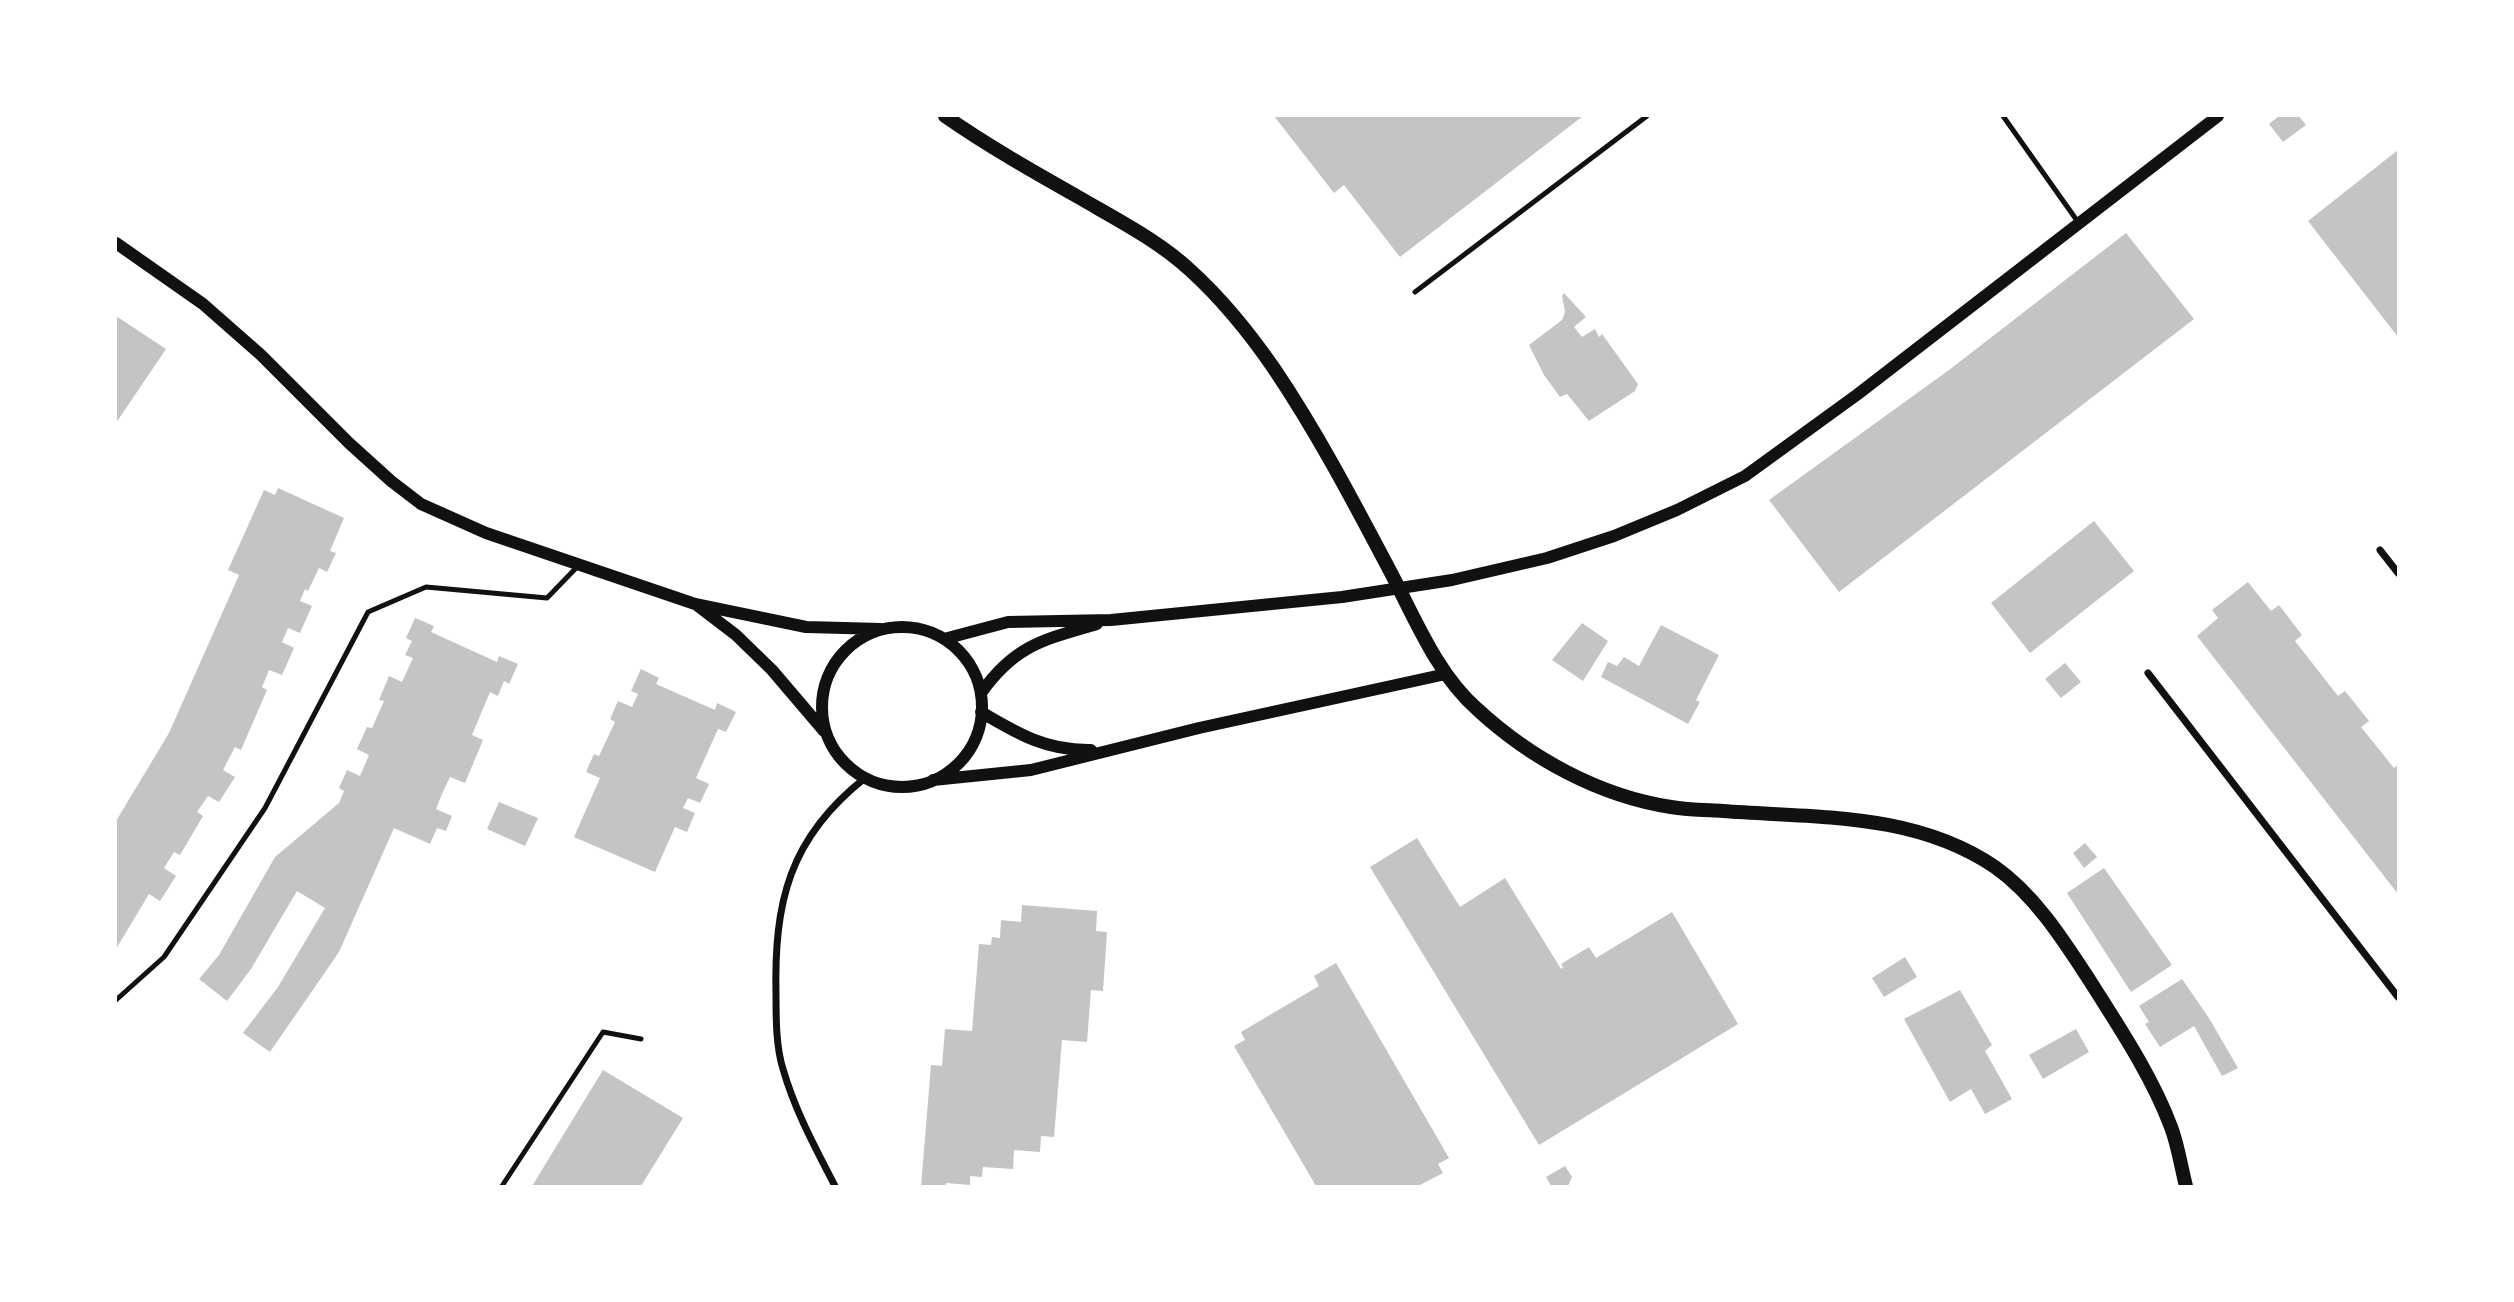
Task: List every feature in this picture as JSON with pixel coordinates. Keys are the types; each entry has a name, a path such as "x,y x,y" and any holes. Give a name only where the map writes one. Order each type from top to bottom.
{"main road":[{"path":"945,116 992,148 1129,226 1189,268 1238,320 1274,369 1331,461 1446,674 1476,708 1518,741 1566,772 1615,794 1672,808 1842,817 1894,825 1951,842 1997,868 2032,901 2066,944 2109,1011 2172,1128 2186,1186"}],"street":[{"path":"944,639 1008,622 1111,620 1342,597 1452,580 1546,558 1614,536 1677,510 1745,475 1858,394 2218,116"},
{"path":"116,243 203,304 261,355 349,443 421,504 486,533 695,604 806,627 903,627 925,631 944,639 961,653 974,672 981,693 981,712 972,745 948,772 933,780"},
{"path":"2380,550 2399,573"},
{"path":"695,604 736,635 772,670 826,733"},
{"path":"981,693 1007,660 1022,650 1045,640 1111,620"},
{"path":"881,629 861,638 844,652 831,670 823,690 821,712 826,733 835,751 848,767 866,778 887,785 911,786 933,780 1031,770 1199,728 1446,674"},
{"path":"2147,673 2399,997"},
{"path":"981,712 1036,742 1076,750 1117,749"},
{"path":"835,1186 803,1124 782,1067 776,1009 775,949 782,899 799,854 826,815 843,796 866,778"}],"lane":[{"path":"1415,292 1647,116"},
{"path":"2003,116 2078,222"},
{"path":"116,1000 164,957 265,808 368,612 426,587 548,598 580,565"},
{"path":"502,1186 603,1032 641,1039"}],"building":[{"path":"1274,116 1583,116 1400,257 1344,185 1334,193"},
{"path":"2279,116 2299,116 2306,125 2283,142 2269,124"},
{"path":"2398,150 2398,337 2308,221"},
{"path":"2126,233 2194,319 1839,592 1769,500 1949,370"},
{"path":"1564,293 1586,317 1574,327 1582,337 1595,329 1599,337 1602,334 1638,384 1635,391 1589,421 1567,394 1560,397 1544,375 1529,345 1562,320 1565,312 1562,296"},
{"path":"116,316 166,349 116,423"},
{"path":"278,488 344,518 330,551 336,553 327,572 319,568 308,591 305,589 300,601 312,606 300,633 288,628 282,642 294,648 282,675 269,670 262,687 267,690 241,750 235,747 223,770 235,777 219,802 208,796 197,812 203,816 180,855 174,852 164,868 176,876 160,901 149,894 116,949 116,821 169,733 239,575 228,570 264,490 275,495"},
{"path":"2094,521 2134,571 2030,653 1991,603"},
{"path":"2248,582 2271,611 2279,605 2302,635 2295,641 2338,696 2345,691 2369,721 2361,727 2394,768 2398,765 2398,894 2197,636 2218,618 2212,610"},
{"path":"415,618 434,626 431,632 497,662 499,656 518,664 509,684 504,681 498,696 490,692 472,735 483,740 465,783 450,777 442,794 436,809 452,816 446,831 437,828 430,844 394,828 339,952 270,1052 243,1033 278,987 325,908 297,891 251,969 227,1001 199,979 219,955 275,857 339,803 344,791 339,788 347,770 360,776 369,755 357,749 367,727 372,728 384,701 379,700 389,676 402,682 413,658 405,655 412,641 406,638"},
{"path":"1582,623 1608,641 1583,681 1552,660"},
{"path":"1661,625 1719,655 1696,700 1700,702 1688,724 1601,677 1608,662 1617,666 1624,657 1639,666"},
{"path":"2065,663 2081,682 2061,698 2045,679"},
{"path":"641,669 659,678 656,684 715,710 717,703 736,712 726,732 718,729 696,778 709,784 700,803 688,798 683,808 695,813 687,832 675,827 655,872 574,837 600,778 586,772 594,754 599,756 615,722 610,719 618,701 632,707 638,694 631,691"},
{"path":"499,802 538,818 525,846 487,829"},
{"path":"1417,838 1460,907 1505,878 1561,969 1561,964 1589,947 1596,958 1672,912 1738,1024 1539,1145 1370,867"},
{"path":"2085,843 2097,857 2084,868 2073,853"},
{"path":"2104,868 2172,965 2131,992 2067,893"},
{"path":"1022,905 1097,911 1096,931 1107,932 1103,991 1091,990 1087,1042 1062,1040 1054,1137 1041,1136 1040,1152 1014,1150 1013,1169 983,1167 982,1177 970,1176 970,1185 946,1183 946,1186 921,1186 931,1065 942,1066 945,1029 972,1031 979,944 991,945 992,937 1000,938 1001,920 1021,922"},
{"path":"1905,957 1917,977 1884,997 1872,978"},
{"path":"1336,963 1449,1158 1438,1164 1443,1173 1418,1186 1316,1186 1234,1046 1245,1040 1241,1032 1319,986 1314,976"},
{"path":"2182,979 2238,1068 2222,1076 2194,1026 2160,1047 2145,1024 2149,1022 2139,1006"},
{"path":"1960,990 1992,1045 1985,1051 2012,1099 1985,1114 1971,1089 1950,1102 1904,1019"},
{"path":"2076,1029 2089,1052 2043,1079 2029,1055"},
{"path":"603,1070 683,1118 641,1186 532,1186"},
{"path":"1565,1166 1572,1177 1568,1186 1551,1186 1546,1177"}]}
